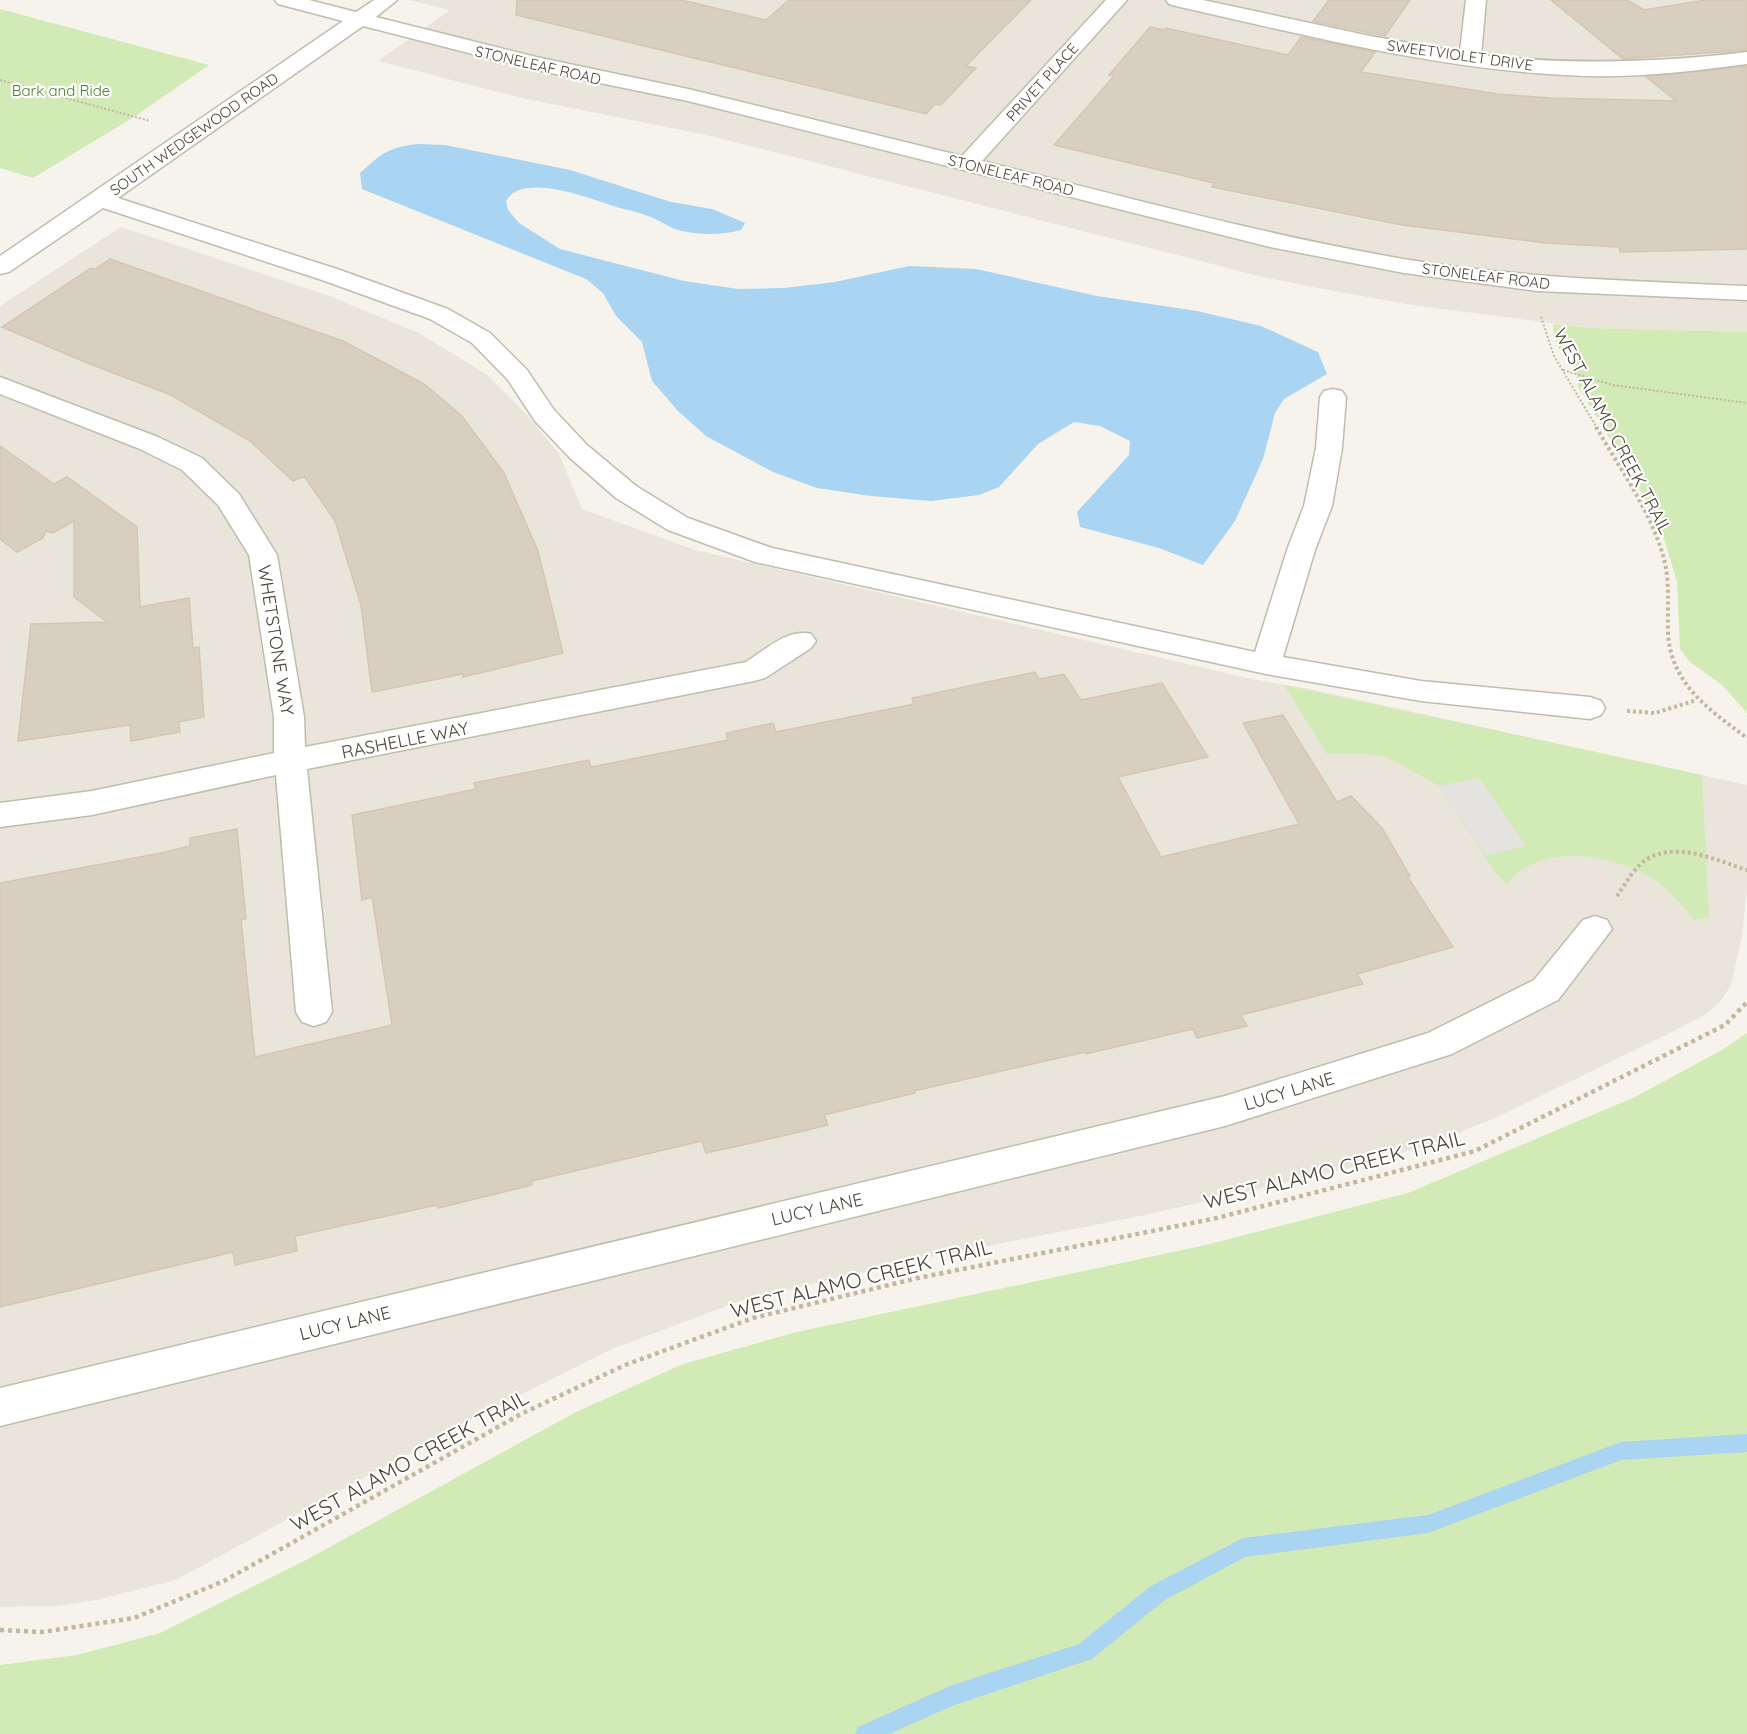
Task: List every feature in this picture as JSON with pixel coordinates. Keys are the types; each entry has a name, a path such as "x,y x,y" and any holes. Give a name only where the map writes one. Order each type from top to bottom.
{"street":[{"name":"STONELEAF ROAD","path":"285,0 521,62 595,80 688,95 1270,240 1404,266 1537,284 1747,293"},
{"name":"SOUTH WEDGEWOOD ROAD","path":"0,267 197,134 387,0"},
{"name":"PRIVET PLACE","path":"967,164 1117,0"},
{"name":"SWEETVIOLET DRIVE","path":"1176,0 1383,44 1470,58 1566,69 1653,69 1747,58"},
{"path":"1470,58 1476,0"},
{"path":"100,200 320,271 439,314 481,338 518,375 544,415 578,451 626,492 678,524 765,556 1266,664 1421,691 1590,708"},
{"name":"WHETSTONE WAY","path":"0,385 149,443 192,464 229,500 263,555 289,717 290,761 314,1012"},
{"path":"1266,664 1300,550 1318,506 1329,448 1333,397"},
{"name":"RASHELLE WAY","path":"0,814 92,803 290,761 754,671 801,641"},
{"name":"LUCY LANE","path":"0,1407 1225,1111 1439,1044 1546,990 1595,929"}],"path":[{"path":"0,80 197,134"},
{"name":"WEST ALAMO CREEK TRAIL","path":"1537,284 1542,329 1563,370 1648,516 1663,553 1670,591 1668,634 1674,664 1696,700 1747,738"},
{"path":"1563,370 1612,385 1747,403"},
{"path":"1590,708 1655,713 1696,700"},
{"path":"1595,929 1643,861 1665,852 1679,852 1747,870"},
{"name":"WEST ALAMO CREEK TRAIL","path":"0,1630 42,1632 134,1618 224,1581 521,1414 625,1365 753,1318 918,1278 1217,1218 1475,1151 1725,1026 1747,1002"}],"shaded area":[{"path":"408,0 1747,0 1747,332 1591,328 1412,305 1318,288 1263,277 711,136 522,98 378,61 450,10"},
{"path":"121,227 327,295 419,333 486,374 530,418 559,454 582,509 695,550 1252,679 1309,689 1747,785 1747,888 1742,937 1731,985 1720,1002 1705,1015 1497,1117 1437,1142 1358,1166 1145,1215 917,1260 743,1300 612,1349 474,1418 176,1580 96,1600 57,1606 0,1607 0,306"},
{"path":"1479,778 1526,846 1486,856 1439,786"}],"green space":[{"name":"Bark and Ride","path":"0,9 209,65 134,117 33,178 0,168"},
{"path":"1553,324 1591,328 1747,332 1747,713 1722,685 1690,662 1680,649 1677,582 1663,535 1648,503 1578,386 1576,366 1559,349 1554,336"},
{"path":"1284,685 1702,775 1709,918 1694,920 1655,880 1639,871 1606,860 1569,856 1551,858 1535,863 1520,872 1507,884 1495,872 1439,786 1389,758 1368,754 1327,754"},
{"path":"1747,1033 1747,1734 0,1734 0,1665 77,1655 160,1633 306,1560 576,1412 683,1364 797,1332 1206,1245 1408,1193 1635,1097 1722,1050"}],"water":[{"path":"419,144 445,145 570,170 671,202 712,209 745,223 741,230 734,232 712,234 689,232 573,193 541,188 526,188 514,193 506,201 508,210 519,223 560,249 684,281 738,289 784,288 835,282 909,266 976,269 1097,296 1197,311 1261,326 1318,352 1327,374 1284,399 1275,413 1263,459 1235,521 1203,565 1159,548 1080,527 1077,512 1129,455 1130,441 1100,426 1074,422 1038,444 999,487 979,495 931,501 871,496 817,488 773,472 706,436 678,411 652,381 642,342 616,316 603,293 586,279 362,189 360,173 374,160 393,149"}],"building":[{"path":"517,0 681,0 766,20 789,0 1031,0 966,66 976,68 941,105 935,104 926,114 516,15"},
{"path":"1329,0 1410,0 1385,36 1313,21"},
{"path":"1551,0 1627,0 1644,10 1705,0 1747,0 1747,50 1623,59"},
{"path":"1150,27 1164,30 1166,28 1288,55 1301,37 1375,52 1361,72 1497,94 1551,98 1676,101 1646,77 1747,66 1747,249 1620,252 1619,247 1546,243 1402,225 1212,187 1214,183 1054,145 1114,76 1109,75"},
{"path":"110,259 343,341 424,384 461,415 504,473 538,551 563,653 463,677 463,674 372,692 361,605 335,521 304,476 293,481 250,441 171,395 2,327 91,268 95,269"},
{"path":"0,446 54,484 67,477 137,527 140,607 189,598 193,648 199,647 204,717 179,722 180,732 131,741 130,725 18,741 31,624 107,622 74,597 74,521 53,533 46,531 43,538 17,552 0,539"},
{"path":"1035,672 1039,679 1064,674 1081,700 1162,683 1208,757 1118,777 1161,857 1299,824 1243,723 1283,715 1337,802 1351,796 1382,828 1410,876 1407,876 1453,947 1357,974 1363,984 1241,1015 1247,1026 1197,1038 1193,1029 1086,1054 1085,1052 914,1091 915,1093 824,1115 828,1125 778,1137 706,1153 702,1141 532,1181 532,1185 438,1208 437,1205 295,1236 297,1251 235,1265 233,1252 0,1307 0,883 161,853 190,846 190,838 237,829 246,919 241,920 255,1057 392,1025 372,897 362,900 352,815 476,789 474,783 589,760 591,767 728,740 726,733 773,723 776,732 914,704 912,698"}],"waterway":[{"path":"865,1734 950,1696 1085,1652 1158,1593 1243,1548 1428,1524 1621,1451 1747,1443"}]}
